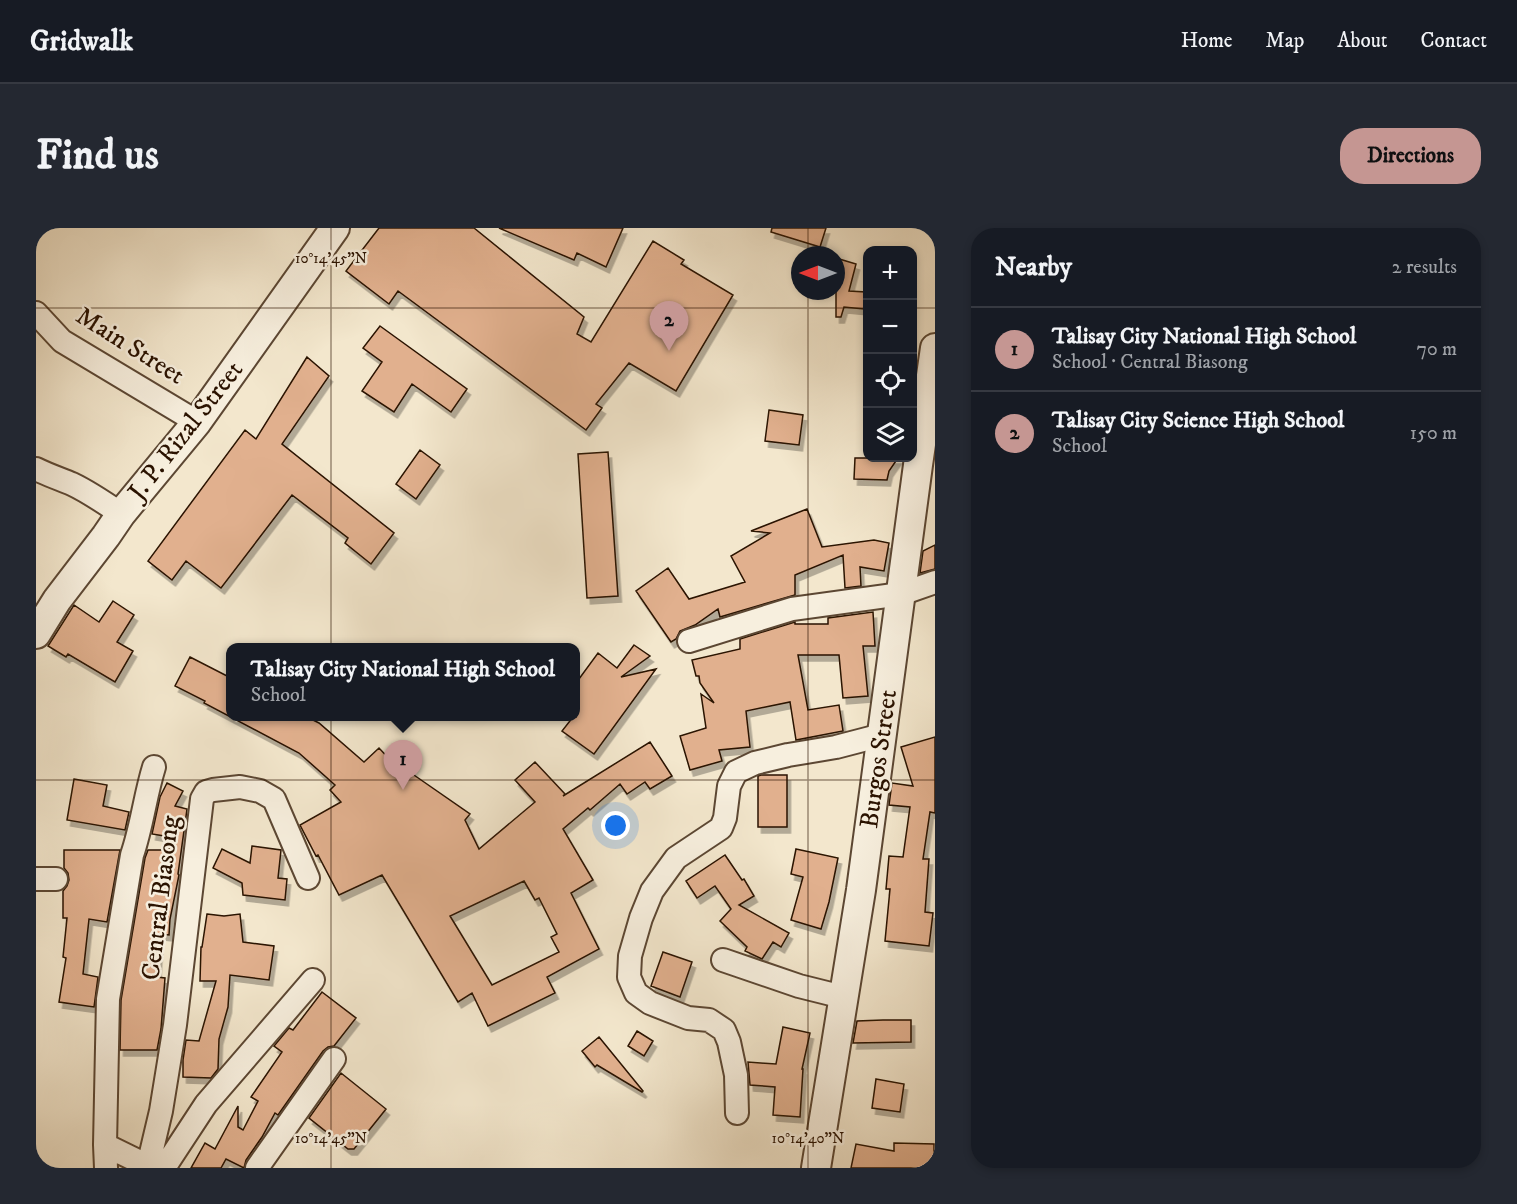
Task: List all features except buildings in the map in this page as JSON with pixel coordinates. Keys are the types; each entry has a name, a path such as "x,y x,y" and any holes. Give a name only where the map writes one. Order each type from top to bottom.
{"street":[{"name":"J. P. Rizal Street","path":"36,634 57,600 121,514 197,422 335,228"},
{"name":"Main Street","path":"36,313 62,341 197,422"},
{"name":"Burgos Street","path":"816,1168 861,890 901,594 926,465 934,358"},
{"path":"36,470 72,484 121,514"},
{"path":"689,642 792,609 901,594 935,582"},
{"path":"737,1113 736,1075 724,1030 709,1020 688,1018 650,1003 636,993 629,977 630,956 641,918 652,891 676,858 721,828 725,818 729,786 736,772 755,763 836,747 882,735"},
{"path":"106,1168 108,999 132,855 154,766"},
{"name":"Central Biasong","path":"155,1168 202,799 206,792 240,787 260,791 274,800 308,878"},
{"path":"723,960 800,986 843,997"},
{"path":"105,1145 155,1168 206,1104 313,980"},
{"path":"257,1168 334,1059"}],"place":[{"name":"Talisay City Science High School","path":"669,351"},
{"name":"Talisay City National High School","path":"403,790"}]}
